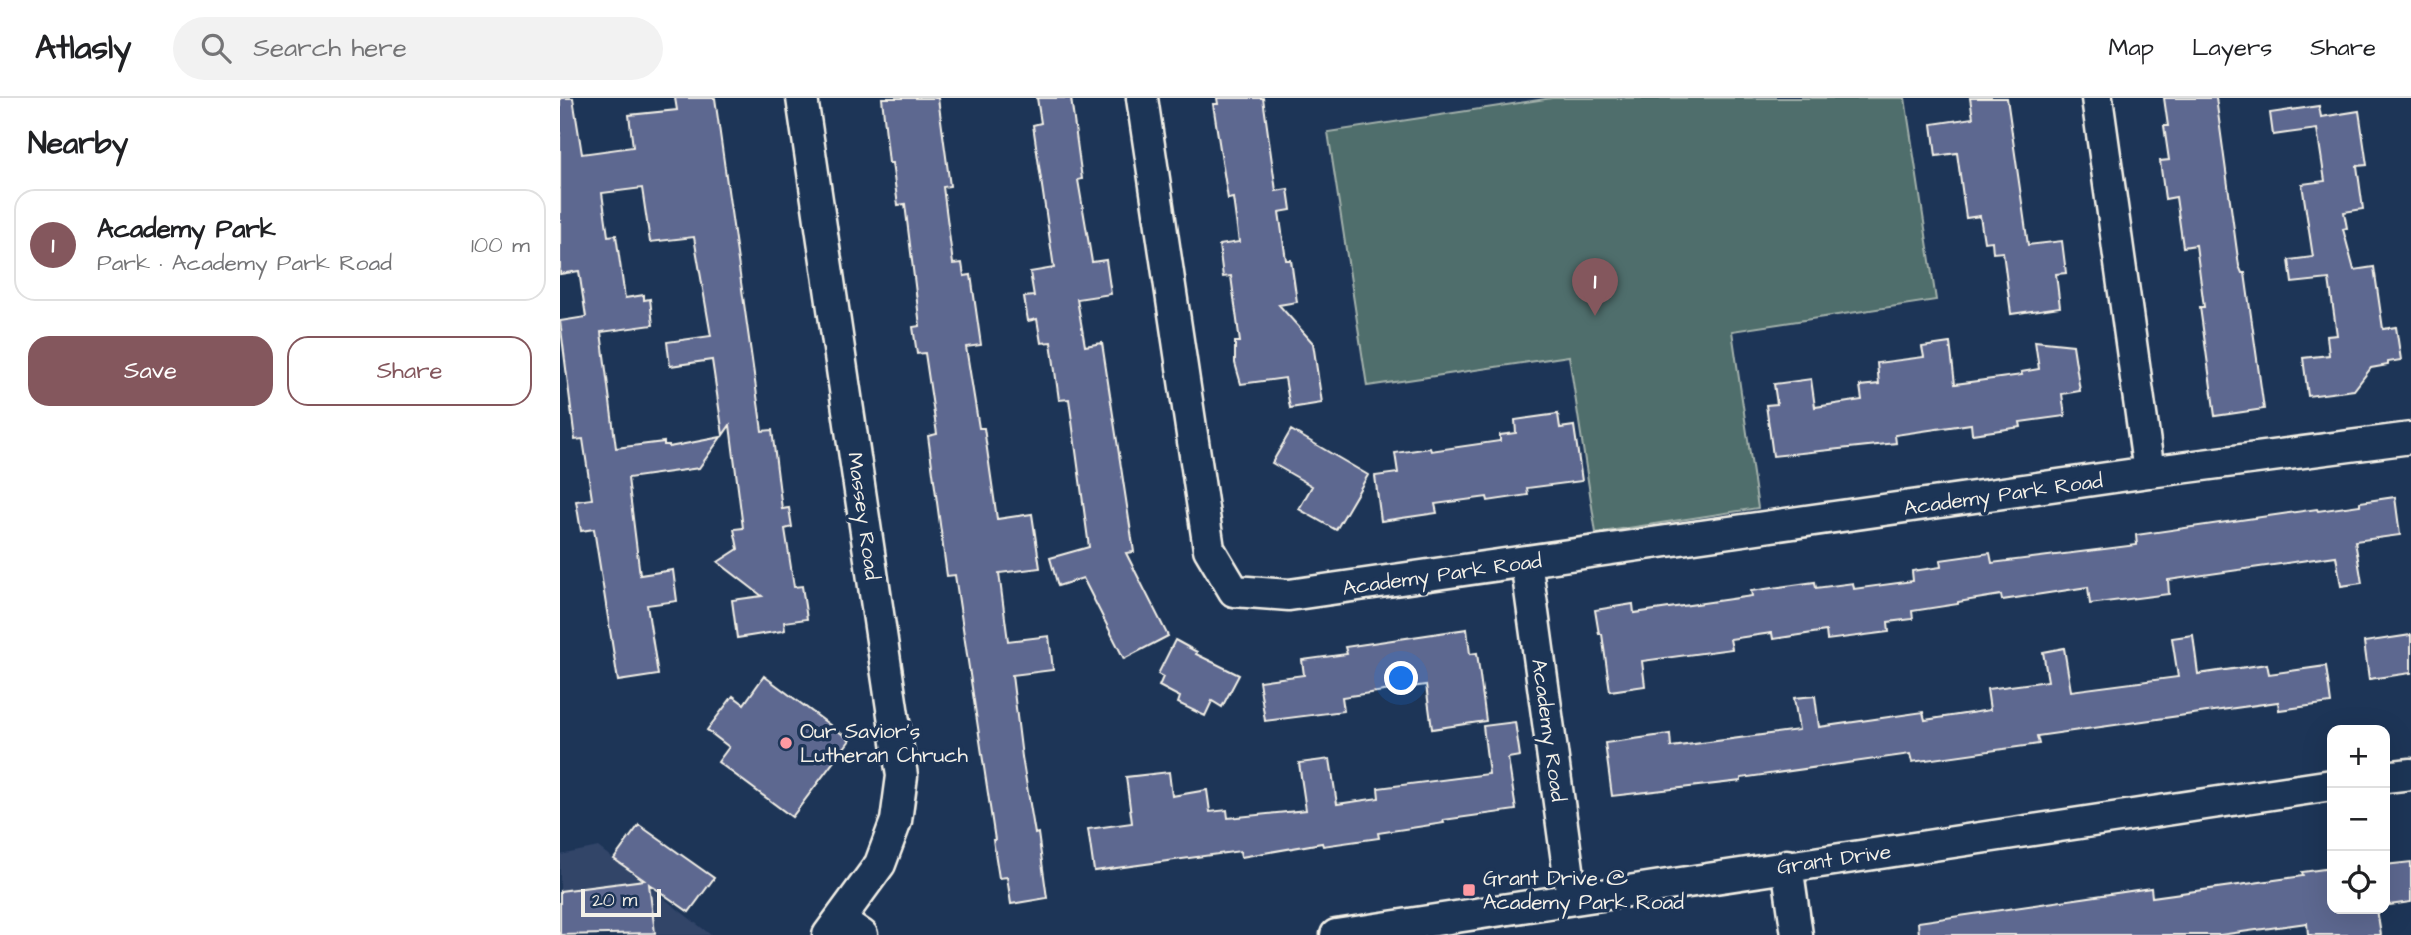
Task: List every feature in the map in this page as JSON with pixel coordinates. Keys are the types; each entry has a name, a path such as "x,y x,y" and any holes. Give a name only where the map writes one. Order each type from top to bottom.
{"street":[{"name":"Massey Road","path":"802,98 902,776 897,821 880,864 843,930"},
{"name":"Academy Park Road","path":"1142,98 1209,549 1234,591 1289,596 2148,472 2411,438"},
{"path":"2097,98 2148,472"},
{"name":"Academy Road","path":"1527,561 1572,898"},
{"path":"2390,776 2411,774"},
{"name":"Grant Drive","path":"1336,935 2327,786"},
{"path":"1787,865 1797,935"}],"shaded area":[{"path":"598,847 711,935 560,935 560,855"}],"green space":[{"path":"1552,98 1905,98 1936,300 1732,331 1758,508 1596,533 1569,356 1367,386 1328,132"}],"building":[{"path":"560,98 573,98 582,154 633,147 629,115 677,110 675,98 715,98 762,431 772,430 782,509 789,508 792,527 785,529 794,587 802,586 807,619 784,622 785,630 782,631 737,638 732,600 762,596 718,562 738,549 734,529 743,528 730,425 723,435 712,360 670,366 667,342 711,336 694,237 650,242 642,188 602,193 608,236 616,235 625,298 644,295 644,300 650,299 653,325 601,332 616,448 664,442 664,445 669,447 721,437 699,468 628,478 640,575 673,570 677,601 647,605 658,675 618,681 594,529 581,531 576,501 592,499 583,439 575,440 560,321 586,317 579,271 560,274"},
{"path":"882,98 938,98 950,186 943,187 953,264 962,263 964,276 971,275 981,345 966,347 979,428 984,428 997,519 1032,514 1040,568 999,573 1008,641 1049,636 1053,670 1012,675 1022,757 1035,834 1038,833 1047,898 1011,904 1007,877 999,878 955,575 947,576 928,436 937,434 925,353 917,354 913,327 920,326 905,204 898,205 892,163 889,163"},
{"path":"1037,98 1071,98 1082,179 1078,180 1092,262 1106,260 1111,294 1077,299 1085,346 1102,343 1134,552 1126,553 1168,636 1124,659 1083,578 1058,586 1050,558 1089,547 1069,399 1059,400 1051,342 1041,343 1037,319 1028,321 1024,297 1034,296 1030,272 1054,268 1033,125 1041,123"},
{"path":"1217,98 1263,98 1276,191 1288,189 1291,210 1279,212 1286,260 1291,260 1297,302 1279,305 1313,343 1322,403 1290,408 1285,378 1241,384 1235,363 1235,342 1240,342 1231,276 1223,277 1219,245 1239,242 1233,198 1228,199 1213,104 1218,104"},
{"path":"1970,98 2007,98 2028,245 2062,241 2066,273 2056,274 2060,307 2011,314 2003,252 1993,253 1992,241 1984,242 1980,216 1966,218 1957,153 1936,156 1932,124 1973,118"},
{"path":"2164,98 2216,98 2239,266 2242,273 2245,273 2264,409 2215,416 2200,307 2204,307 2196,245 2183,247 2176,197 2165,199 2160,161 2169,160 2164,126 2168,126"},
{"path":"2319,106 2321,117 2359,111 2367,165 2357,166 2363,209 2344,212 2347,228 2343,229 2354,270 2374,267 2383,329 2396,327 2401,360 2371,368 2354,390 2308,396 2303,358 2329,355 2327,336 2337,335 2329,279 2292,283 2289,260 2313,257 2302,184 2325,181 2317,129 2273,135 2270,113"},
{"path":"2035,341 2073,345 2080,391 2062,394 2065,416 2020,422 2021,427 1972,434 1971,424 1895,435 1896,443 1773,456 1766,405 1777,404 1774,384 1811,379 1815,407 1862,400 1860,386 1879,384 1877,363 1924,357 1922,347 1950,343 1955,384 2022,375 2021,372 2039,369"},
{"path":"1558,414 1560,428 1574,426 1582,481 1527,488 1528,495 1488,501 1487,497 1435,504 1437,513 1381,521 1375,476 1398,473 1395,453 1430,448 1431,451 1500,441 1500,435 1516,433 1515,420"},
{"path":"1291,430 1368,475 1336,530 1299,509 1312,486 1272,463"},
{"path":"2395,497 2400,535 2355,541 2362,583 2341,586 2336,556 2168,580 2169,594 2090,604 2088,587 2002,600 2001,595 1912,611 1913,619 1888,622 1889,632 1827,640 1826,631 1773,639 1772,633 1730,639 1732,649 1642,661 1645,686 1610,691 1602,634 1599,634 1595,610 1633,604 1634,613 1752,596 1751,591 1815,582 1816,588 1853,583 1854,589 1913,581 1912,571 1941,567 1940,560 1990,553 1992,563 2137,545 2136,535 2360,505 2360,502"},
{"path":"1467,629 1470,654 1477,653 1486,721 1432,729 1426,685 1342,697 1344,711 1265,721 1259,681 1304,675 1302,660 1347,654 1345,647"},
{"path":"2193,635 2198,674 2267,664 2269,674 2326,666 2331,703 2279,710 2278,702 2037,736 2039,744 1912,762 1910,754 1741,778 1741,781 1612,796 1605,743 1670,734 1671,747 1799,730 1794,698 1815,696 1819,727 1923,712 1925,720 1990,710 1987,689 2048,681 2043,652 2064,648 2071,691 2178,677 2172,638"},
{"path":"2411,635 2411,673 2369,679 2364,642"},
{"path":"1175,640 1197,652 1196,654 1239,675 1222,707 1212,701 1205,716 1178,703 1180,697 1159,686 1163,677 1158,674"},
{"name":"Our Savior's Lutheran Chruch","path":"764,676 850,740 792,817 718,762 729,747 707,730 733,696 744,704"},
{"path":"1515,722 1520,756 1508,758 1516,810 1443,820 1444,823 1378,833 1379,838 1323,846 1322,843 1241,857 1240,851 1094,871 1088,829 1132,823 1126,777 1169,772 1172,796 1207,790 1210,812 1227,810 1228,818 1306,810 1299,763 1330,759 1337,804 1379,798 1378,788 1489,774 1483,726"},
{"path":"639,825 714,878 689,912 649,884 655,933 560,935 560,891 644,880 614,859"},
{"path":"2411,862 2411,902 2390,905 2390,864"},
{"path":"2327,869 2327,914 2378,914 2381,935 2308,935 2307,923 2220,935 1919,935 1918,922 2151,888 2152,897 2303,876 2302,872"}],"place":[{"name":"Academy Park","path":"1595,316"},
{"name":"Our Savior's Lutheran Chruch","path":"786,743"},
{"name":"Grant Drive @ Academy Park Road","path":"1469,890"}]}
